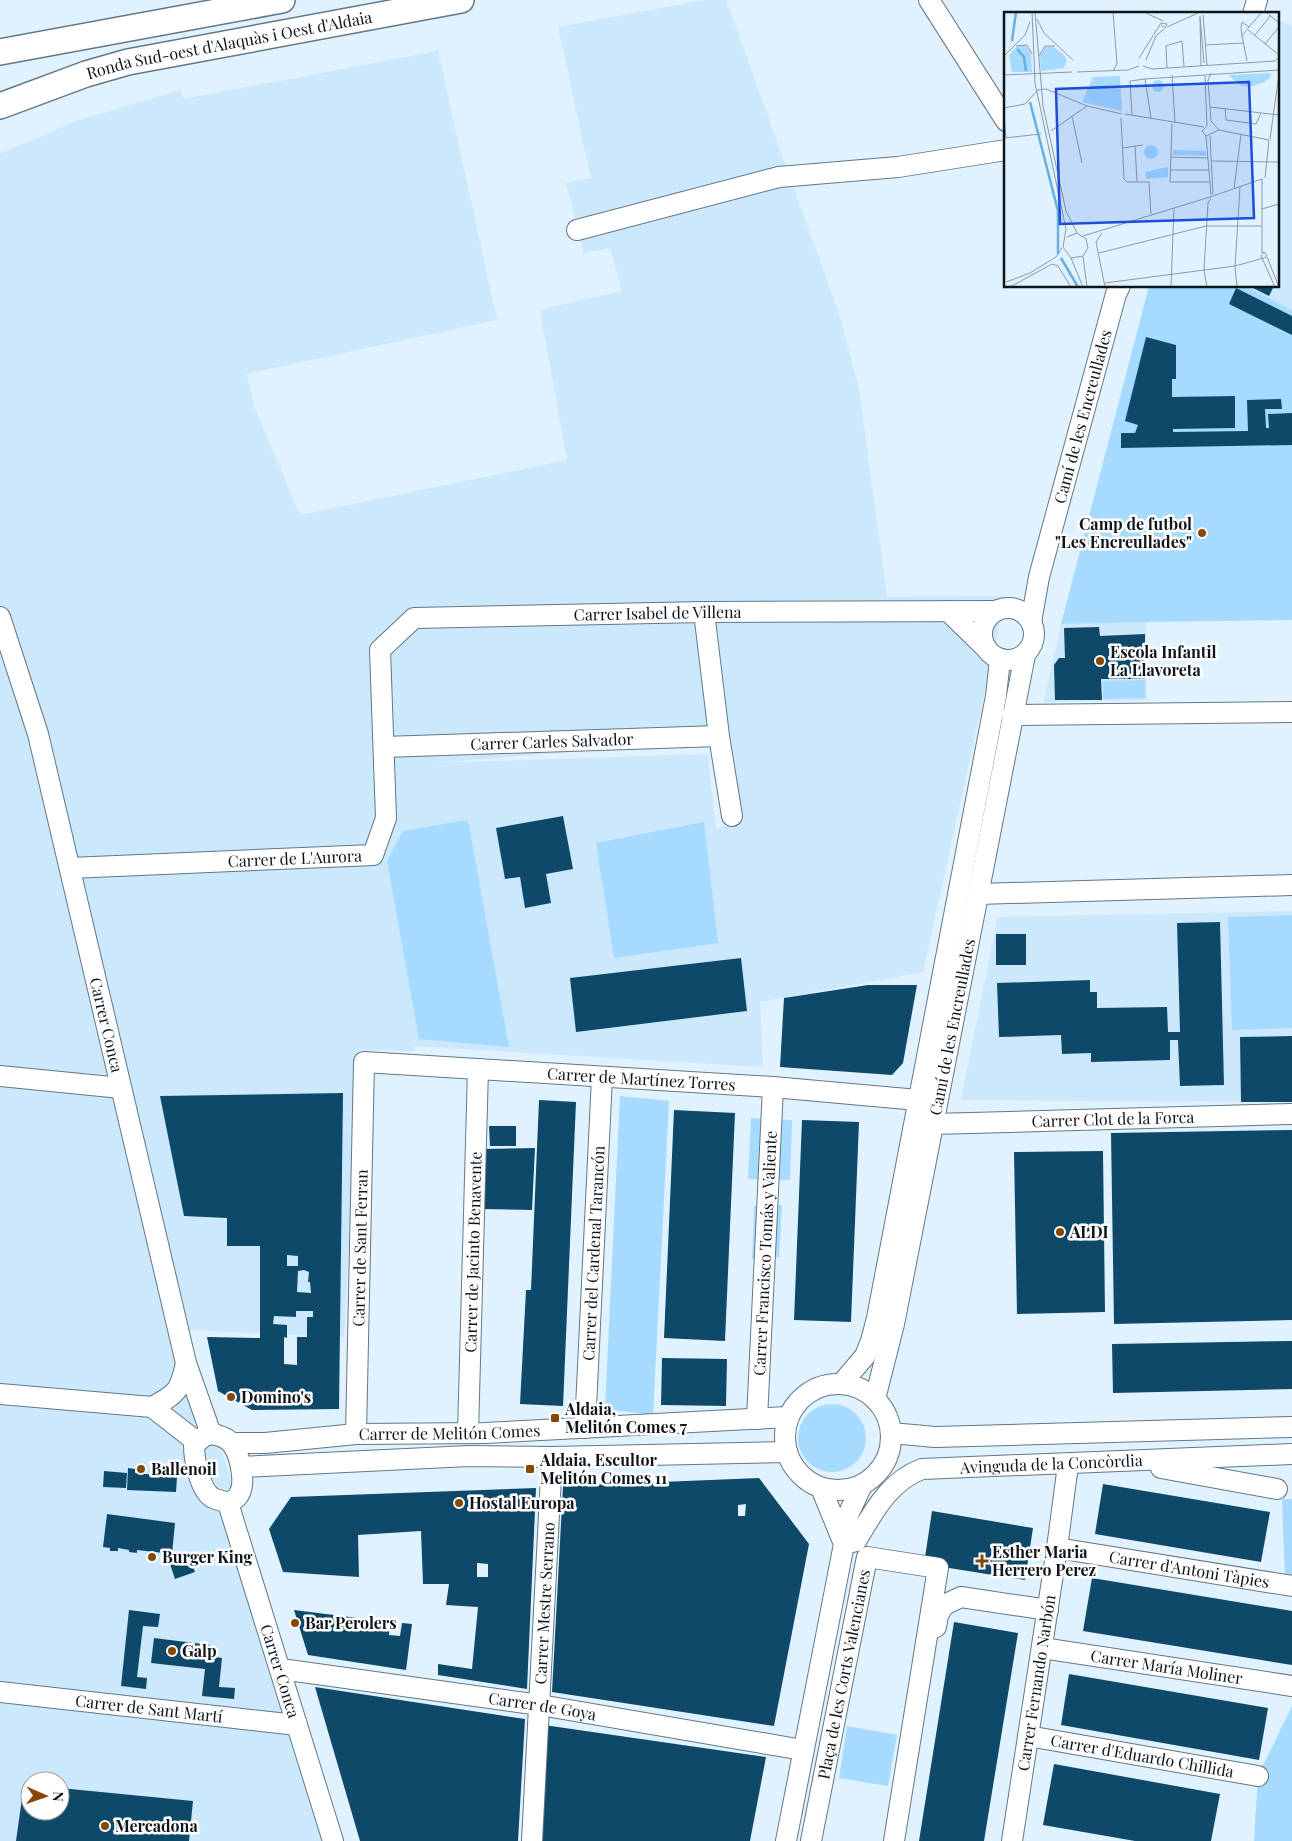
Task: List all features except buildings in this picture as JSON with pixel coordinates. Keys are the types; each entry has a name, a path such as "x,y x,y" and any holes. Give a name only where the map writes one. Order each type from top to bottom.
{"main road":[{"name":"Ronda Sud-oest d'Alaquàs i Oest d'Aldaia","path":"0,52 282,0"},
{"name":"Ronda Sud-oest d'Alaquàs i Oest d'Aldaia","path":"0,106 86,74 128,62 461,0"}],"street":[{"path":"929,0 1004,118"},
{"path":"577,230 779,177 898,167 1004,150"},
{"name":"Camí de les Encreullades","path":"1031,622 1039,577 1116,289"},
{"path":"993,654 983,641 982,632 984,624 989,617 1001,610 1039,577"},
{"path":"948,611 993,654 1008,660 1017,659 1025,655 1034,641 1031,622 1021,611 1001,610"},
{"name":"Carrer Isabel de Villena","path":"380,650 414,618 704,612 1001,610"},
{"path":"704,612 719,736 732,816"},
{"name":"Carrer Conca","path":"0,617 38,734 204,1438"},
{"name":"Carrer de L'Aurora","path":"70,868 373,855 386,818 380,650"},
{"name":"Camí de les Encreullades","path":"842,1383 865,1356 877,1318 994,706 993,654"},
{"name":"Camí de les Encreullades","path":"875,1399 894,1324 1025,655"},
{"path":"1012,714 1292,712"},
{"name":"Carrer Carles Salvador","path":"384,747 719,736"},
{"path":"978,894 1292,885"},
{"name":"Carrer de Martínez Torres","path":"364,1062 773,1087 918,1100"},
{"name":"Carrer de Sant Ferran","path":"356,1434 364,1062"},
{"name":"Carrer de Jacinto Benavente","path":"468,1433 478,1069"},
{"path":"0,1076 120,1088"},
{"name":"Carrer del Cardenal Tarancón","path":"585,1428 602,1077"},
{"name":"Carrer Francisco Tomás y Valiente","path":"757,1419 773,1087"},
{"name":"Carrer Clot de la Forca","path":"933,1124 1292,1114"},
{"path":"152,1407 170,1398 182,1384 186,1363"},
{"path":"842,1383 859,1388 875,1399 881,1405 888,1418 891,1432 890,1448 884,1463 874,1476 862,1485 835,1490 821,1488 806,1480 794,1467 786,1452 784,1434 788,1417 797,1403 809,1391 825,1385 842,1383"},
{"path":"0,1394 152,1407 204,1438"},
{"name":"Carrer de Melitón Comes","path":"231,1443 265,1443 356,1434 468,1433 788,1417"},
{"name":"Avinguda de la Concòrdia","path":"891,1432 935,1437 1292,1427"},
{"path":"221,1436 231,1443 241,1467 243,1485 238,1497 228,1502 211,1497 204,1489 194,1458 194,1445 204,1438 221,1436"},
{"name":"Carrer de Melitón Comes","path":"241,1467 468,1456 786,1452"},
{"name":"Avinguda de la Concòrdia","path":"844,1544 856,1541 877,1507 895,1485 912,1473 932,1468 1068,1465 1292,1454"},
{"name":"Carrer Mestre Serrano","path":"532,1841 552,1456"},
{"path":"1125,1461 1277,1489"},
{"name":"Carrer Fernando Narbón","path":"1018,1840 1028,1736 1068,1465"},
{"name":"Plaça de les Corts Valencianes","path":"786,1841 848,1515 862,1485"},
{"path":"821,1488 844,1544"},
{"name":"Carrer Conca","path":"228,1502 333,1841"},
{"name":"Carrer d'Antoni Tàpies","path":"1057,1548 1292,1586"},
{"name":"Plaça de les Corts Valencianes","path":"811,1841 867,1557 938,1568 894,1841"},
{"path":"900,1841 938,1615 944,1605 961,1597 1048,1610"},
{"name":"Carrer María Moliner","path":"1042,1648 1292,1686"},
{"name":"Carrer de Goya","path":"281,1669 540,1704 803,1750"},
{"name":"Carrer de Sant Martí","path":"0,1692 298,1725"},
{"name":"Carrer d'Eduardo Chillida","path":"1028,1736 1258,1776"}],"shaded area":[{"path":"705,0 726,0 839,314 859,389 887,597 1006,596 923,972 760,1002 763,1067 414,1046 415,1051 359,1050 344,1337 187,1330 335,1841 0,1841 0,154 77,121 181,90 183,99 438,51 497,320 246,374 255,409 300,515 567,460 540,310 622,291 610,248 584,253 566,183 591,178 558,27","holes":["725,740 739,822 716,829 708,754 431,763"]},
{"path":"1280,21 1292,26 1292,310 1249,288 1280,288"},
{"path":"1148,288 1249,288 1292,310 1292,620 1061,624"},
{"name":"Escola Infantil La Llavoreta","path":"1146,622 1147,700 1044,702 1061,624"},
{"path":"1145,680 1145,698 1103,699 1103,681"},
{"path":"468,820 509,1047 419,1039 387,861 403,831"},
{"path":"704,822 718,943 614,958 596,843"},
{"path":"1292,911 1292,1102 961,1100 998,917"},
{"path":"1292,915 1292,1028 1232,1030 1228,917"},
{"path":"620,1096 669,1101 653,1415 605,1409"},
{"path":"751,1118 792,1120 790,1180 748,1179"},
{"path":"782,1205 779,1257 752,1259 754,1206"},
{"path":"832,1404 845,1406 856,1414 864,1425 866,1438 864,1451 856,1462 845,1470 832,1472 819,1470 808,1462 800,1451 798,1438 800,1425 808,1414 819,1406"},
{"path":"1282,1499 1292,1499 1292,1579 1285,1580"},
{"path":"1292,1706 1292,1841 1254,1841 1258,1776"},
{"path":"847,1726 897,1735 888,1786 839,1778"}],"place":[{"name":"Camp de futbol \"Les Encreullades\"","path":"1202,533"},
{"name":"Escola Infantil La Llavoreta","path":"1100,661"},
{"name":"ALDI","path":"1060,1232"},
{"name":"Domino's","path":"231,1397"},
{"name":"Aldaia, Melitón Comes 7","path":"555,1418"},
{"name":"Ballenoil","path":"141,1469"},
{"name":"Aldaia, Escultor Melitón Comes 11","path":"530,1469"},
{"name":"Hostal Europa","path":"459,1503"},
{"name":"Burger King","path":"152,1557"},
{"name":"Esther Maria Herrero Perez","path":"982,1561"},
{"name":"Bar Perolers","path":"295,1623"},
{"name":"Galp","path":"172,1651"},
{"name":"Mercadona","path":"105,1826"}]}
